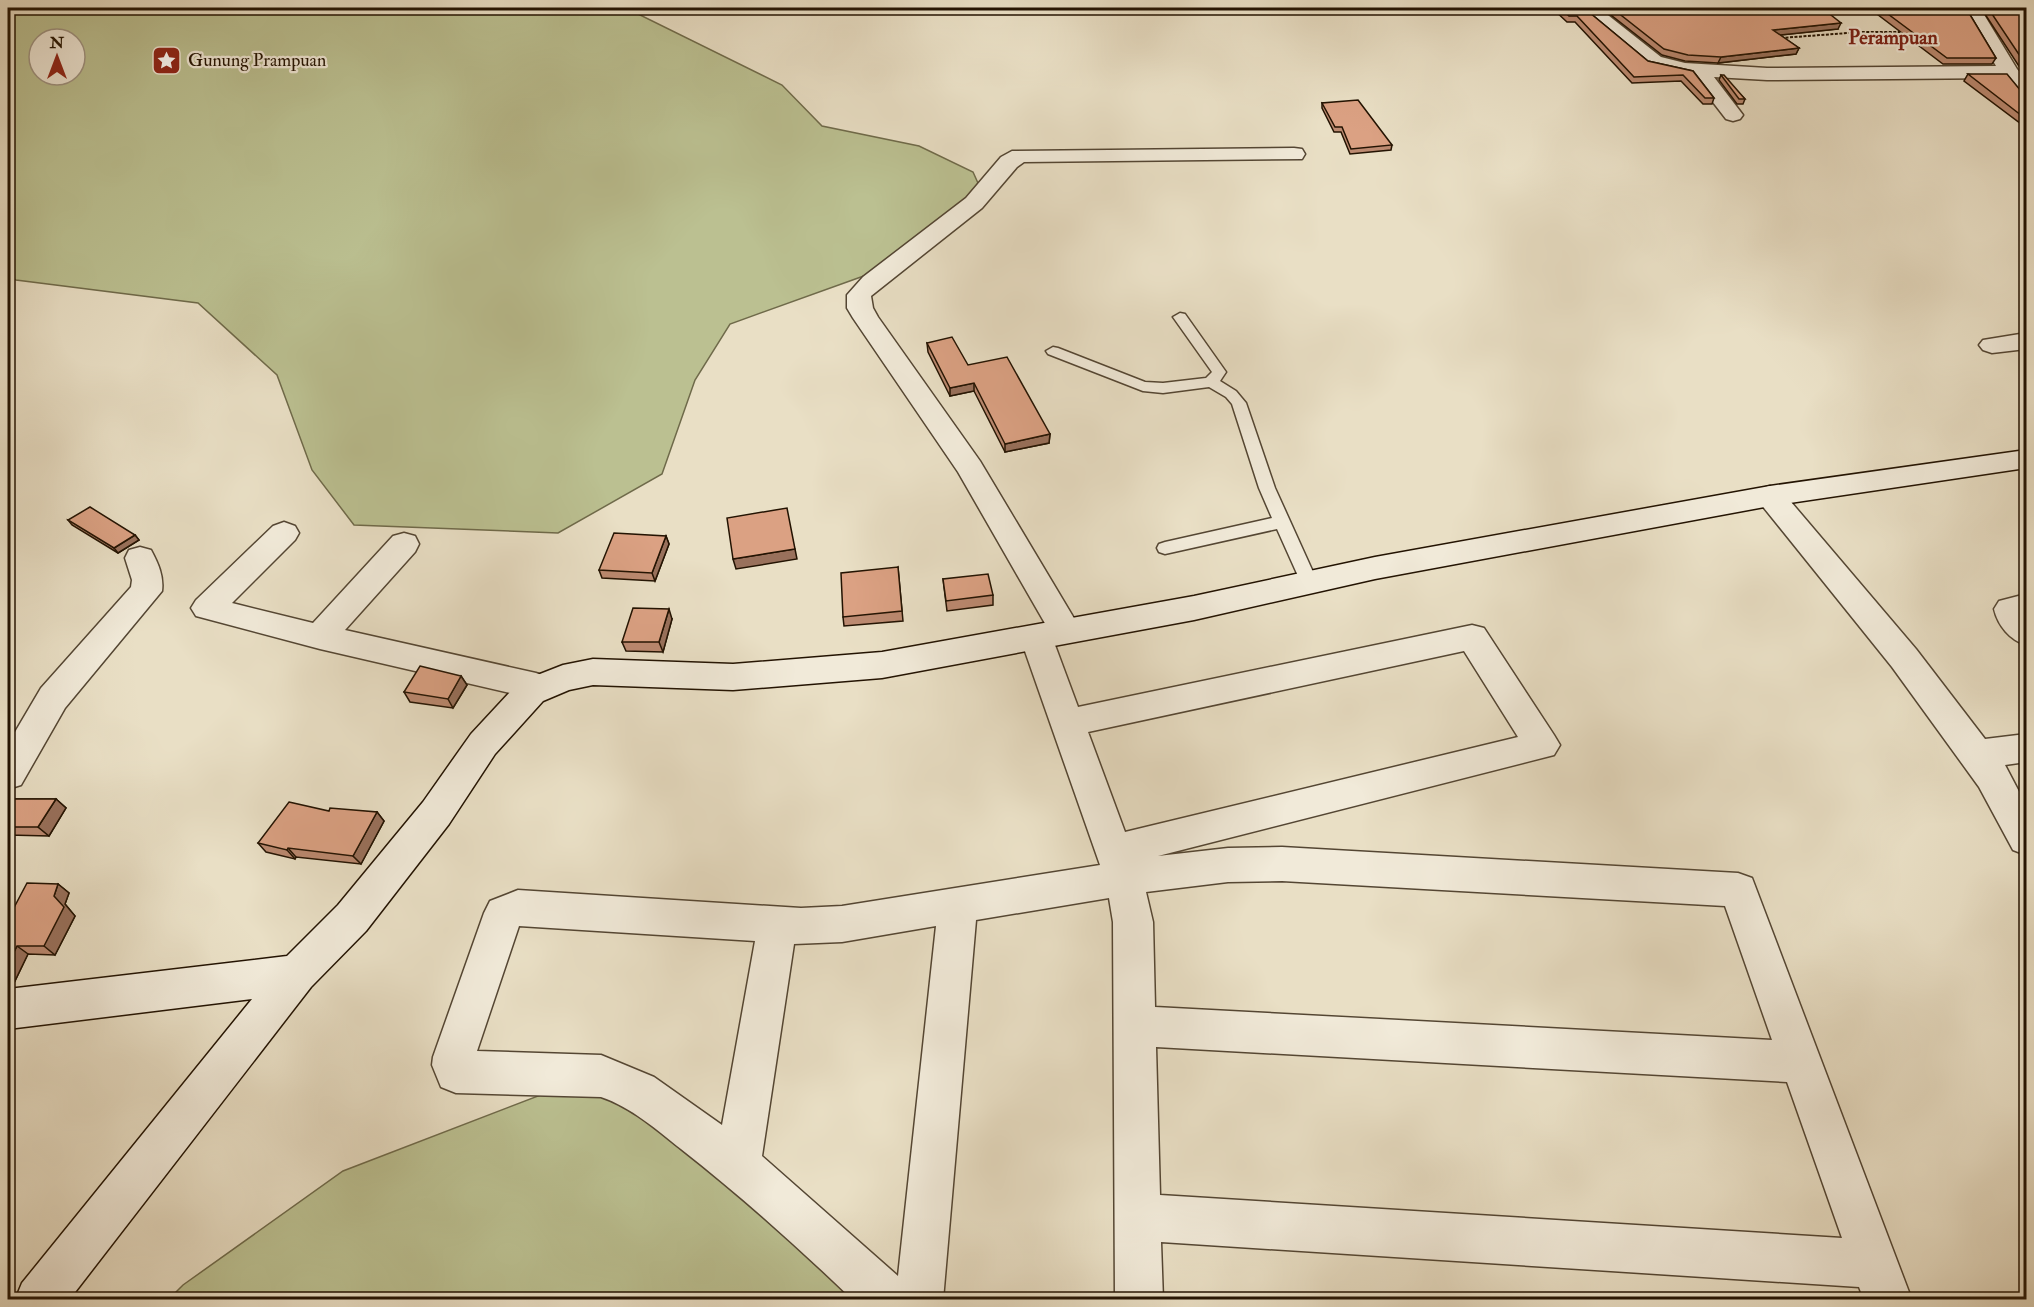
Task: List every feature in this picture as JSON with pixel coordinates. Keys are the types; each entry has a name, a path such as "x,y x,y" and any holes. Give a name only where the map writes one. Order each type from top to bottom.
{"street":[{"path":"1588,8 1654,61 1699,71 1767,74 2009,72"},
{"path":"1971,8 2009,72 2026,92"},
{"path":"1699,71 1733,116"},
{"path":"1139,1299 1133,922 1119,865 1067,723 1051,633 970,468 866,318 861,308 859,295 872,282 974,203 1009,162 1020,156 1294,154"},
{"path":"1992,345 2026,341"},
{"path":"284,533 207,608 320,638 541,688 563,678 592,672 733,677 829,671 952,654 1051,633 1194,608 1375,568 1770,496 2026,459"},
{"path":"1770,496 1904,658 1992,776 2026,839"},
{"path":"320,638 404,544"},
{"path":"8,774 53,698 146,591 148,580 140,558"},
{"path":"2026,606 2010,609 2012,617 2026,633"},
{"path":"889,1299 738,1164 661,1106 621,1081 601,1076 456,1072 453,1065 454,1057 501,920 509,910 533,909 801,926 843,924 958,906 1119,865 1542,745 1472,638 1067,723"},
{"path":"39,1299 297,974 352,918 436,813 483,744 536,686"},
{"path":"1976,755 2026,748"},
{"path":"1119,865 1182,869 1282,864 1737,890 1882,1282 1137,1217"},
{"path":"919,1299 958,906"},
{"path":"738,1164 778,923"},
{"path":"8,1009 297,974"},
{"path":"1135,1026 1801,1062"}],"lane":[{"path":"1179,317 1214,362 1219,372 1211,382"},
{"path":"1053,351 1143,386 1162,388 1211,382 1232,394 1239,403 1267,488 1309,583"},
{"path":"1165,548 1282,522"}],"path":[{"path":"1778,38 1861,32 1906,32"}],"green space":[{"path":"8,8 626,8 782,85 822,126 919,146 973,172 982,192 872,273 730,324 695,380 662,474 558,533 354,525 312,470 277,375 198,303 16,280 8,274"},
{"path":"564,1086 650,1102 861,1300 168,1300 183,1285 343,1171"}],"building":[{"path":"1560,8 1584,8 1648,61 1693,71 1714,98 1705,98 1683,75 1634,77 1577,16 1569,16"},
{"path":"1612,8 1822,8 1841,23 1773,30 1799,48 1721,57 1688,55 1664,49"},
{"path":"1880,8 1966,8 1996,58 1947,58"},
{"path":"1988,8 2026,8 2026,65"},
{"path":"1968,74 2007,74 2021,91 2026,93 2026,119"},
{"path":"1721,75 1724,75 1745,99 1739,99"},
{"path":"1358,100 1392,145 1351,149 1342,127 1335,127 1322,103"},
{"path":"952,337 968,365 1007,357 1050,434 1005,444 974,383 950,388 927,343"},
{"path":"90,507 135,535 114,548 68,520"},
{"path":"787,508 795,549 733,559 727,518"},
{"path":"614,533 666,536 652,573 599,570"},
{"path":"898,567 902,611 843,617 841,573"},
{"path":"988,574 993,595 946,601 943,579"},
{"path":"633,608 669,609 659,642 622,642"},
{"path":"420,666 461,676 448,699 404,692"},
{"path":"8,799 56,799 38,827 8,827"},
{"path":"289,802 329,811 330,808 377,812 353,856 288,848 287,850 258,843"},
{"path":"27,883 58,884 54,896 64,907 44,946 17,946 8,964 8,919"}],"place":[{"name":"Gunung Prampuan","path":"167,60"}],"district":[{"name":"Perampuan","path":"1893,37"}]}
